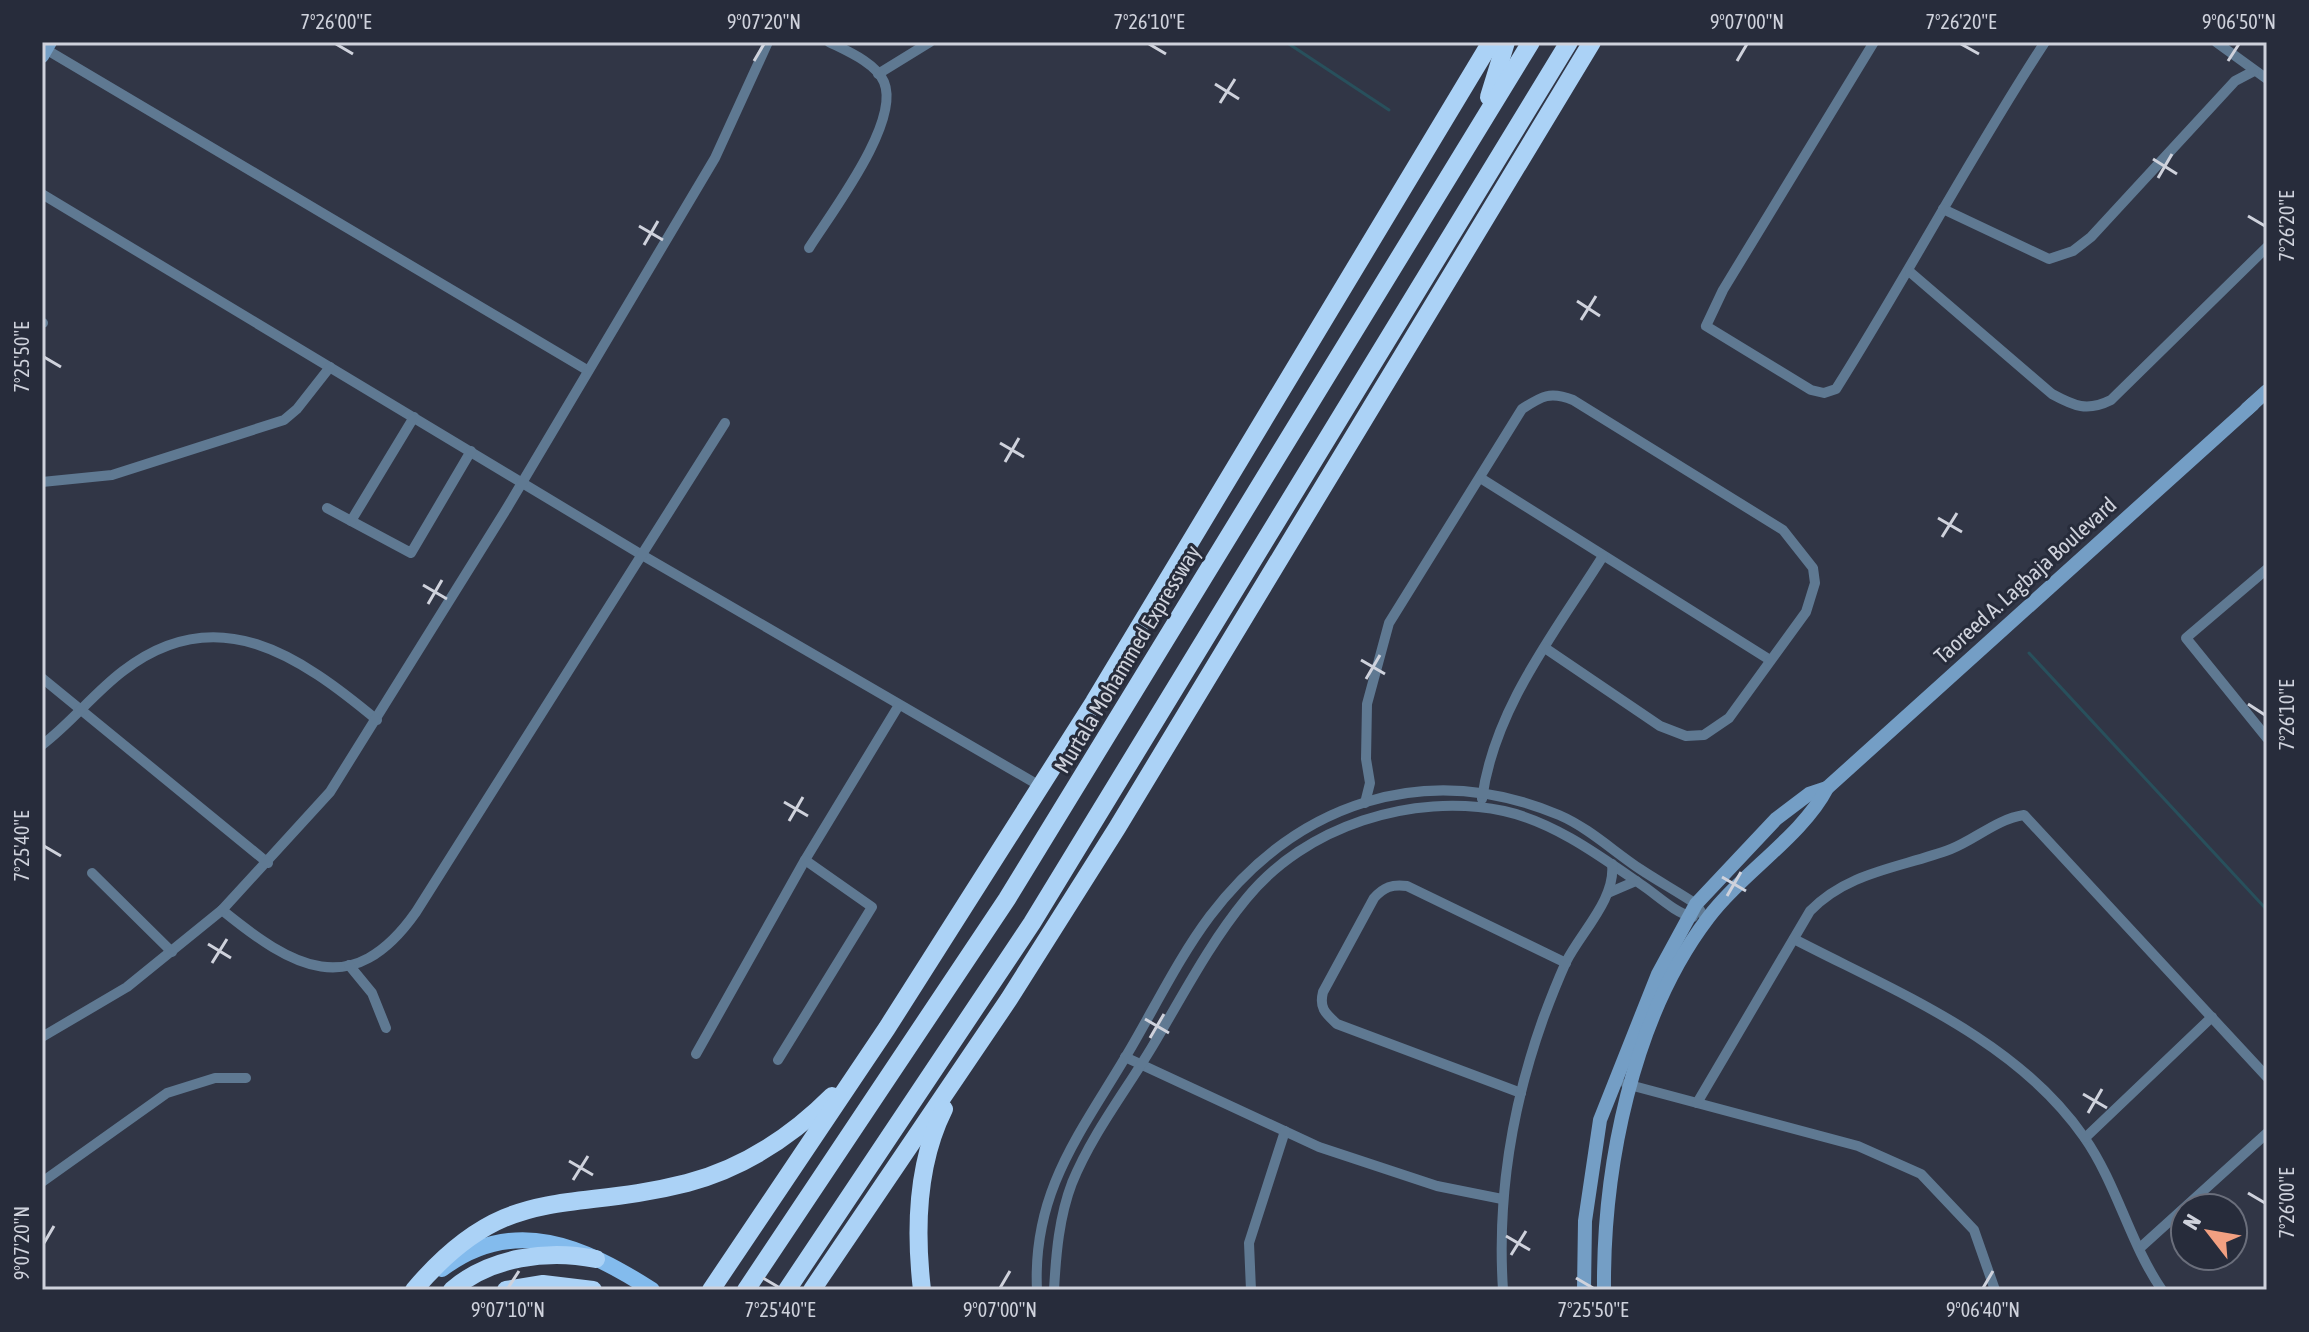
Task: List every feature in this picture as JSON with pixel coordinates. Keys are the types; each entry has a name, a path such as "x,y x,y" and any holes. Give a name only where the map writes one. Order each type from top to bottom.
{"highway":[{"name":"Murtala Mohammed Expressway","path":"711,1290 887,1028 1040,786 1491,42"},
{"path":"1481,123 1506,42"},
{"name":"Murtala Mohammed Expressway","path":"746,1290 1015,886 1531,42"},
{"path":"1530,146 1570,42"},
{"path":"787,1290 1032,923 1570,42"},
{"path":"922,1290 917,1221 929,1148 941,1114 1592,42"},
{"path":"812,1290 1009,999"},
{"path":"415,1290 451,1249 516,1211 689,1182 748,1159 810,1118 839,1088 887,1028"},
{"path":"452,1290 498,1265 525,1257 550,1253 596,1259"},
{"path":"506,1290 543,1284 568,1284 593,1290"}],"main road":[{"path":"415,1290 450,1263 493,1243 543,1240 596,1259 652,1290"}],"street":[{"path":"42,1037 95,1008 172,952 222,910 330,792 522,483 715,158 768,42"},
{"path":"809,248 884,120 886,92 878,74 865,62 829,42"},
{"path":"878,74 930,42"},
{"path":"1874,42 1723,290 1706,326 1799,383 1824,393 1836,389 1910,272 1943,209 2045,42"},
{"path":"2216,42 2267,79"},
{"path":"45,49 587,370"},
{"path":"1943,209 2049,259 2073,251 2091,237 2235,81 2254,71"},
{"path":"42,194 642,555 1040,786"},
{"path":"1910,272 2052,394 2077,407 2095,408 2111,400 2267,247"},
{"path":"42,482 112,475 284,420 297,409 330,367"},
{"name":"Taoreed A. Lagbaja Boulevard","path":"1604,1290 1608,1185 1630,1085 1675,973 1706,920 1740,880 1806,817 1827,788 2267,391"},
{"path":"1365,803 1370,783 1366,759 1367,704 1389,623 1482,479 1522,409 1543,395 1556,393 1573,400 1770,522 1800,549 1813,568 1815,583 1806,612 1729,718 1704,735 1686,736 1660,726 1545,648"},
{"name":"Taoreed A. Lagbaja Boulevard","path":"2175,473 2253,404"},
{"path":"351,521 414,417"},
{"path":"222,910 289,959 323,966 349,965 377,954 403,930 725,423"},
{"path":"327,508 411,553 471,451"},
{"path":"1482,479 1770,660"},
{"path":"1481,808 1503,724 1521,687 1603,556"},
{"path":"2267,569 2186,638 2267,738"},
{"path":"42,745 124,670 159,646 186,638 234,639 267,646 334,685 377,720"},
{"path":"42,678 268,863"},
{"path":"696,1054 805,860 899,705"},
{"path":"1370,783 1382,796"},
{"name":"Taoreed A. Lagbaja Boulevard","path":"1584,1290 1585,1221 1592,1161 1614,1081 1658,974 1692,910 1776,819 1809,794 1827,788"},
{"path":"1037,1290 1036,1261 1052,1186 1074,1136 1209,918 1265,856 1297,833 1340,810 1382,796 1445,790 1531,804 1562,816 1706,920"},
{"path":"1054,1290 1064,1210 1073,1182 1101,1127 1220,934 1247,897 1277,868 1343,827 1386,813 1429,808 1481,808 1538,822 1636,881 1692,910"},
{"path":"1697,1103 1810,911 1828,893 1893,863 1953,848 1994,825 2024,815 2267,1077"},
{"path":"778,1060 872,907 805,860"},
{"path":"1503,1290 1502,1199 1521,1093 1543,1021 1566,963 1608,893 1612,864"},
{"path":"92,873 172,952"},
{"path":"1608,893 1636,881"},
{"path":"1521,1093 1337,1024 1323,1011 1320,1004 1323,992 1374,898 1382,889 1395,885 1407,886 1566,963"},
{"path":"1794,939 1931,1010 2028,1073 2085,1138 2162,1290"},
{"path":"349,965 372,993 386,1028"},
{"path":"2085,1138 2212,1017"},
{"path":"1125,1057 1285,1131 1379,1170 1502,1199"},
{"path":"42,1182 167,1093 215,1078 246,1078"},
{"path":"1614,1081 1858,1146 1921,1174 1974,1230 1995,1290"},
{"path":"1251,1290 1249,1243 1285,1131"},
{"path":"2141,1247 2267,1133"}],"waterway":[{"path":"1286,42 1389,110"},
{"path":"2029,653 2267,910"}]}
